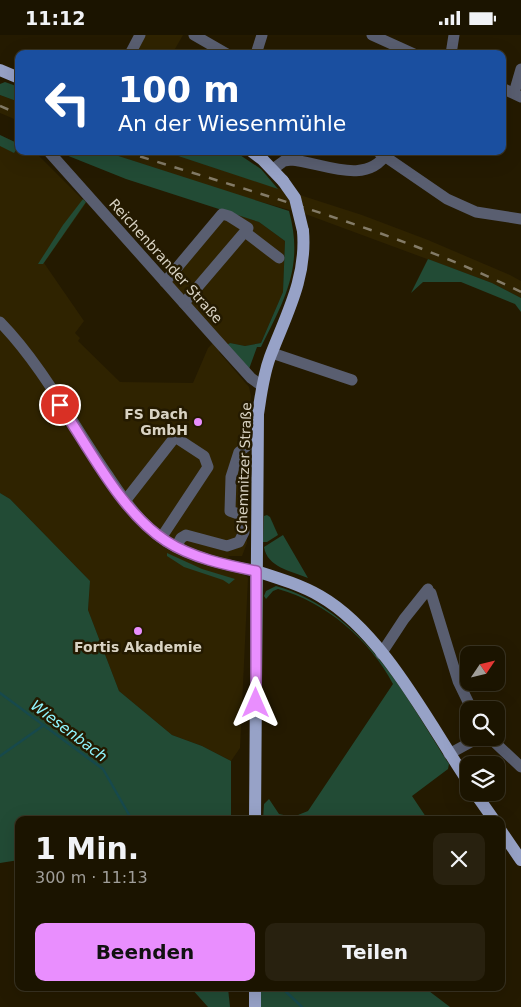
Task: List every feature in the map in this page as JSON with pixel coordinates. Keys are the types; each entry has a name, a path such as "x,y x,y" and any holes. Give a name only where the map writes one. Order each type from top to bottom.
{"main road":[{"path":"0,70 15,77"},
{"name":"Chemnitzer Straße","path":"255,816 257,438 262,386 272,353 297,291 304,257 303,231 299,206 284,181 256,155"},
{"path":"256,571 320,597 354,623 402,681 460,770"},
{"path":"481,801 491,816"},
{"path":"505,837 521,860"},
{"path":"255,991 255,1007"}],"street":[{"path":"132,50 140,35"},
{"path":"194,35 220,50"},
{"path":"257,50 262,35"},
{"path":"372,35 405,50"},
{"path":"452,50 454,35"},
{"path":"517,95 521,69"},
{"name":"Reichenbrander Straße","path":"52,155 251,379 262,386"},
{"path":"273,169 284,161 291,160 358,171 370,169 381,155"},
{"path":"386,155 447,199 476,212 521,219"},
{"path":"165,282 222,214 230,215 248,228 184,303"},
{"path":"244,232 278,258"},
{"path":"2,327 27,355 125,501 161,538 176,547 232,566 256,571"},
{"path":"272,353 352,380"},
{"path":"125,501 175,437 204,457 208,467 161,538"},
{"path":"176,547 181,538 186,535 227,546 239,542 244,532 241,515 230,511 231,477 239,452 257,438"},
{"path":"381,654 404,619 429,591 458,681 468,701"},
{"path":"449,754 464,746"},
{"path":"499,746 521,767"}],"shaded area":[{"path":"143,35 183,35 174,50 135,50"},
{"path":"0,95 15,101 15,119 0,113"},
{"path":"0,135 15,142 15,155 38,155 86,203 44,263 84,321 75,333 80,338 78,341 120,382 193,383 208,348 213,343 159,284 221,209 259,222 285,241 283,292 261,343 245,346 230,343 219,352 249,387 251,396 248,425 247,543 242,556 228,556 248,578 240,748 231,761 202,746 172,735 119,691 88,610 90,581 10,499 0,493"},
{"path":"115,155 175,155 362,215 428,240 510,275 521,281 521,298 492,283 308,215 233,194"}],"green space":[{"path":"5,82 15,86 15,101 0,95 0,84"},
{"path":"0,135 15,142 15,152 14,153 0,146"},
{"path":"66,155 115,155 289,211 294,249 290,282 278,313 261,347 257,347 249,369 227,345 230,343 245,346 261,343 283,292 285,241 259,222 126,179"},
{"path":"175,155 240,155 261,169 278,189"},
{"path":"83,199 86,202 43,264 38,264 63,225"},
{"path":"428,259 492,283 521,298 521,312 515,304 461,282 423,282 411,293"},
{"path":"0,493 10,499 90,581 88,610 119,691 172,735 202,746 231,761 231,816 15,816 15,861 0,863"},
{"path":"264,516 270,517 278,535 267,542 263,542"},
{"path":"283,535 308,578 275,564 266,554 264,547"},
{"path":"167,553 202,569 235,579 229,584 223,580 184,567 167,556"},
{"path":"276,586 307,598 345,625 313,603 278,589 273,591 266,599 264,596 266,591"},
{"path":"345,625 357,635 378,658 415,710 449,764 448,769 412,796 425,816 296,816 308,811 393,684 372,652"},
{"path":"269,799 279,814 288,816 263,816 264,804"},
{"path":"194,991 228,991 230,1007 208,1007"},
{"path":"261,991 429,991 450,1007 260,1007"}],"waterway":[{"name":"Wiesenbach","path":"0,693 103,769 130,816"},
{"path":"0,756 44,725"},
{"name":"Wiesenbach","path":"285,991 302,1007"}],"railway":[{"path":"0,106 15,112"},
{"path":"136,155 375,231 473,270 521,292"}],"place":[{"name":"FS Dach GmbH","path":"198,422"},
{"name":"Fortis Akademie","path":"138,631"}],"route":[{"path":"60,405 125,501 150,529 167,542 192,554 256,571 256,703"}]}
